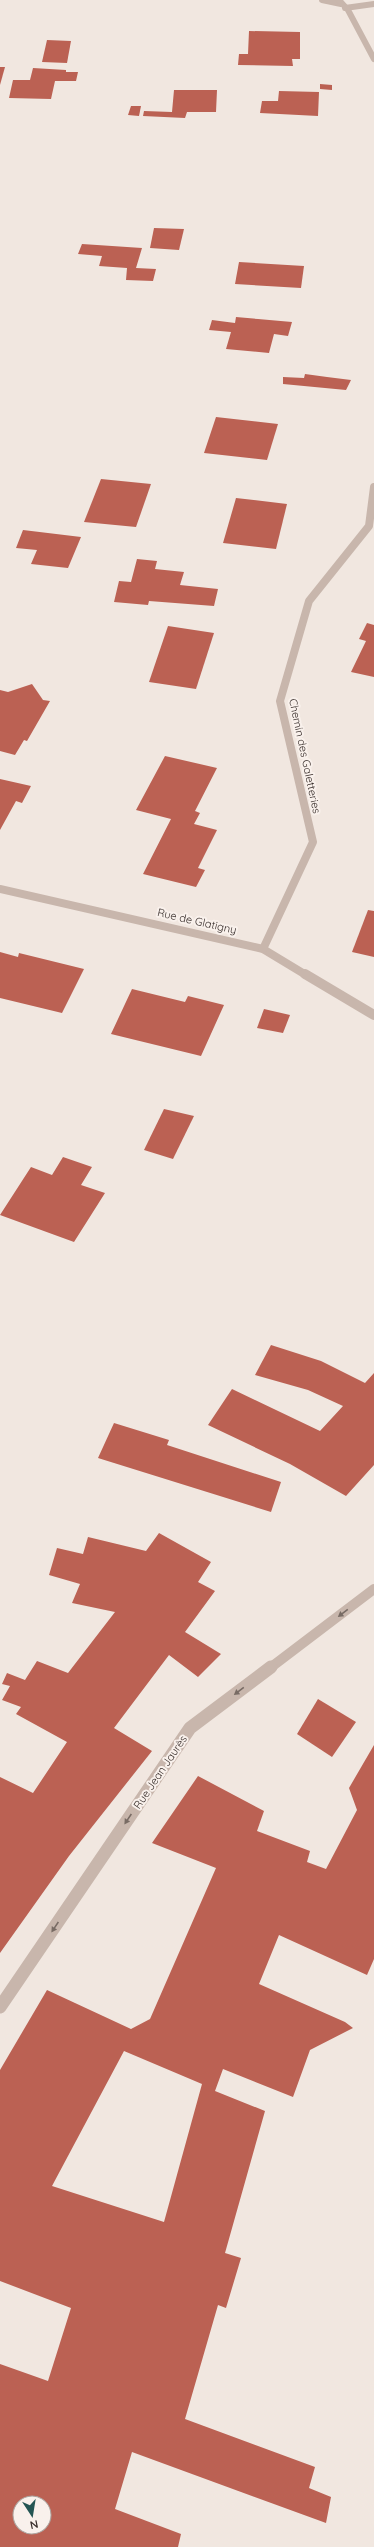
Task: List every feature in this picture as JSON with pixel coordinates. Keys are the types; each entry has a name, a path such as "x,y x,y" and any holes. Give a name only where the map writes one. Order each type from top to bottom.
{"street":[{"path":"322,0 342,4 374,4"},
{"path":"342,4 374,58"},
{"name":"Chemin des Galetteries","path":"264,949 312,842 280,701 309,601 369,526 374,487"},
{"name":"Rue de Glatigny","path":"0,889 264,949 374,1015"},
{"name":"Rue Jean Jaurès","path":"0,2007 190,1728 374,1589"}],"building":[{"path":"249,31 300,32 300,59 292,59 293,66 238,65 239,54 248,54"},
{"path":"47,40 71,41 67,63 42,62"},
{"path":"0,67 5,67 0,85"},
{"path":"33,68 78,72 76,81 55,81 51,99 9,98 13,80 30,80"},
{"path":"320,84 332,85 332,90 320,89"},
{"path":"174,90 217,90 216,112 187,112 185,118 143,116 144,111 172,112"},
{"path":"279,91 319,92 318,116 260,113 262,101 278,101"},
{"path":"131,106 141,106 139,116 128,115"},
{"path":"154,228 184,229 179,250 150,248"},
{"path":"82,244 142,248 136,268 156,269 153,281 126,280 127,268 99,266 102,256 78,254"},
{"path":"239,262 304,266 301,288 235,284"},
{"path":"236,317 292,322 288,336 274,334 269,353 226,349 231,332 209,330 212,320 235,323"},
{"path":"305,374 351,380 346,390 283,384 283,377 304,378"},
{"path":"216,417 278,424 267,460 204,453"},
{"path":"101,479 151,484 136,527 84,522"},
{"path":"236,498 287,504 276,549 223,543"},
{"path":"23,530 81,537 68,568 31,564 37,550 16,548"},
{"path":"137,559 157,561 155,569 184,572 180,585 218,589 214,606 149,601 148,605 114,602 119,581 131,582"},
{"path":"367,623 374,625 374,677 351,672 366,641 359,639"},
{"path":"168,626 214,633 196,689 149,682"},
{"path":"32,684 43,700 50,701 27,741 24,740 15,755 0,751 0,690 8,692"},
{"path":"165,756 217,768 195,811 200,813 194,824 217,830 198,868 205,870 196,887 143,874 171,819 136,810"},
{"path":"0,779 31,786 22,803 16,801 0,830"},
{"path":"368,910 374,911 374,957 352,952"},
{"path":"0,952 18,957 19,953 84,969 62,1013 0,998"},
{"path":"132,989 185,1002 188,996 224,1005 201,1056 111,1034"},
{"path":"264,1009 290,1015 283,1033 257,1028"},
{"path":"164,1109 194,1116 173,1159 144,1150"},
{"path":"63,1157 92,1167 81,1185 105,1193 74,1242 0,1215 31,1167 52,1175"},
{"path":"271,1345 321,1361 365,1383 374,1373 374,1465 346,1496 290,1464 208,1425 232,1389 320,1431 343,1406 308,1390 255,1375"},
{"path":"114,1423 169,1440 167,1445 281,1482 271,1512 98,1458"},
{"path":"159,1533 211,1562 198,1582 215,1591 185,1632 221,1654 198,1677 169,1655 114,1728 152,1751 69,1856 0,1953 0,1777 33,1793 67,1742 16,1714 21,1707 2,1700 10,1686 2,1684 7,1673 25,1680 37,1661 68,1673 115,1612 72,1603 80,1584 49,1575 57,1548 83,1554 88,1537 146,1551"},
{"path":"318,1699 356,1722 332,1757 297,1734"},
{"path":"374,1745 374,1959 367,1975 279,1935 259,1984 345,2022 353,2028 310,2050 293,2097 223,2069 215,2091 265,2111 225,2253 241,2258 226,2308 218,2305 185,2419 315,2467 309,2488 331,2497 326,2523 132,2452 115,2509 181,2534 178,2547 0,2547 0,2364 48,2381 71,2308 0,2281 0,2070 47,1990 131,2029 150,2019 216,1868 152,1843 198,1776 264,1811 257,1831 310,1851 307,1862 326,1869 357,1810 349,1788","holes":["124,2051 202,2084 164,2222 52,2186"]}]}
